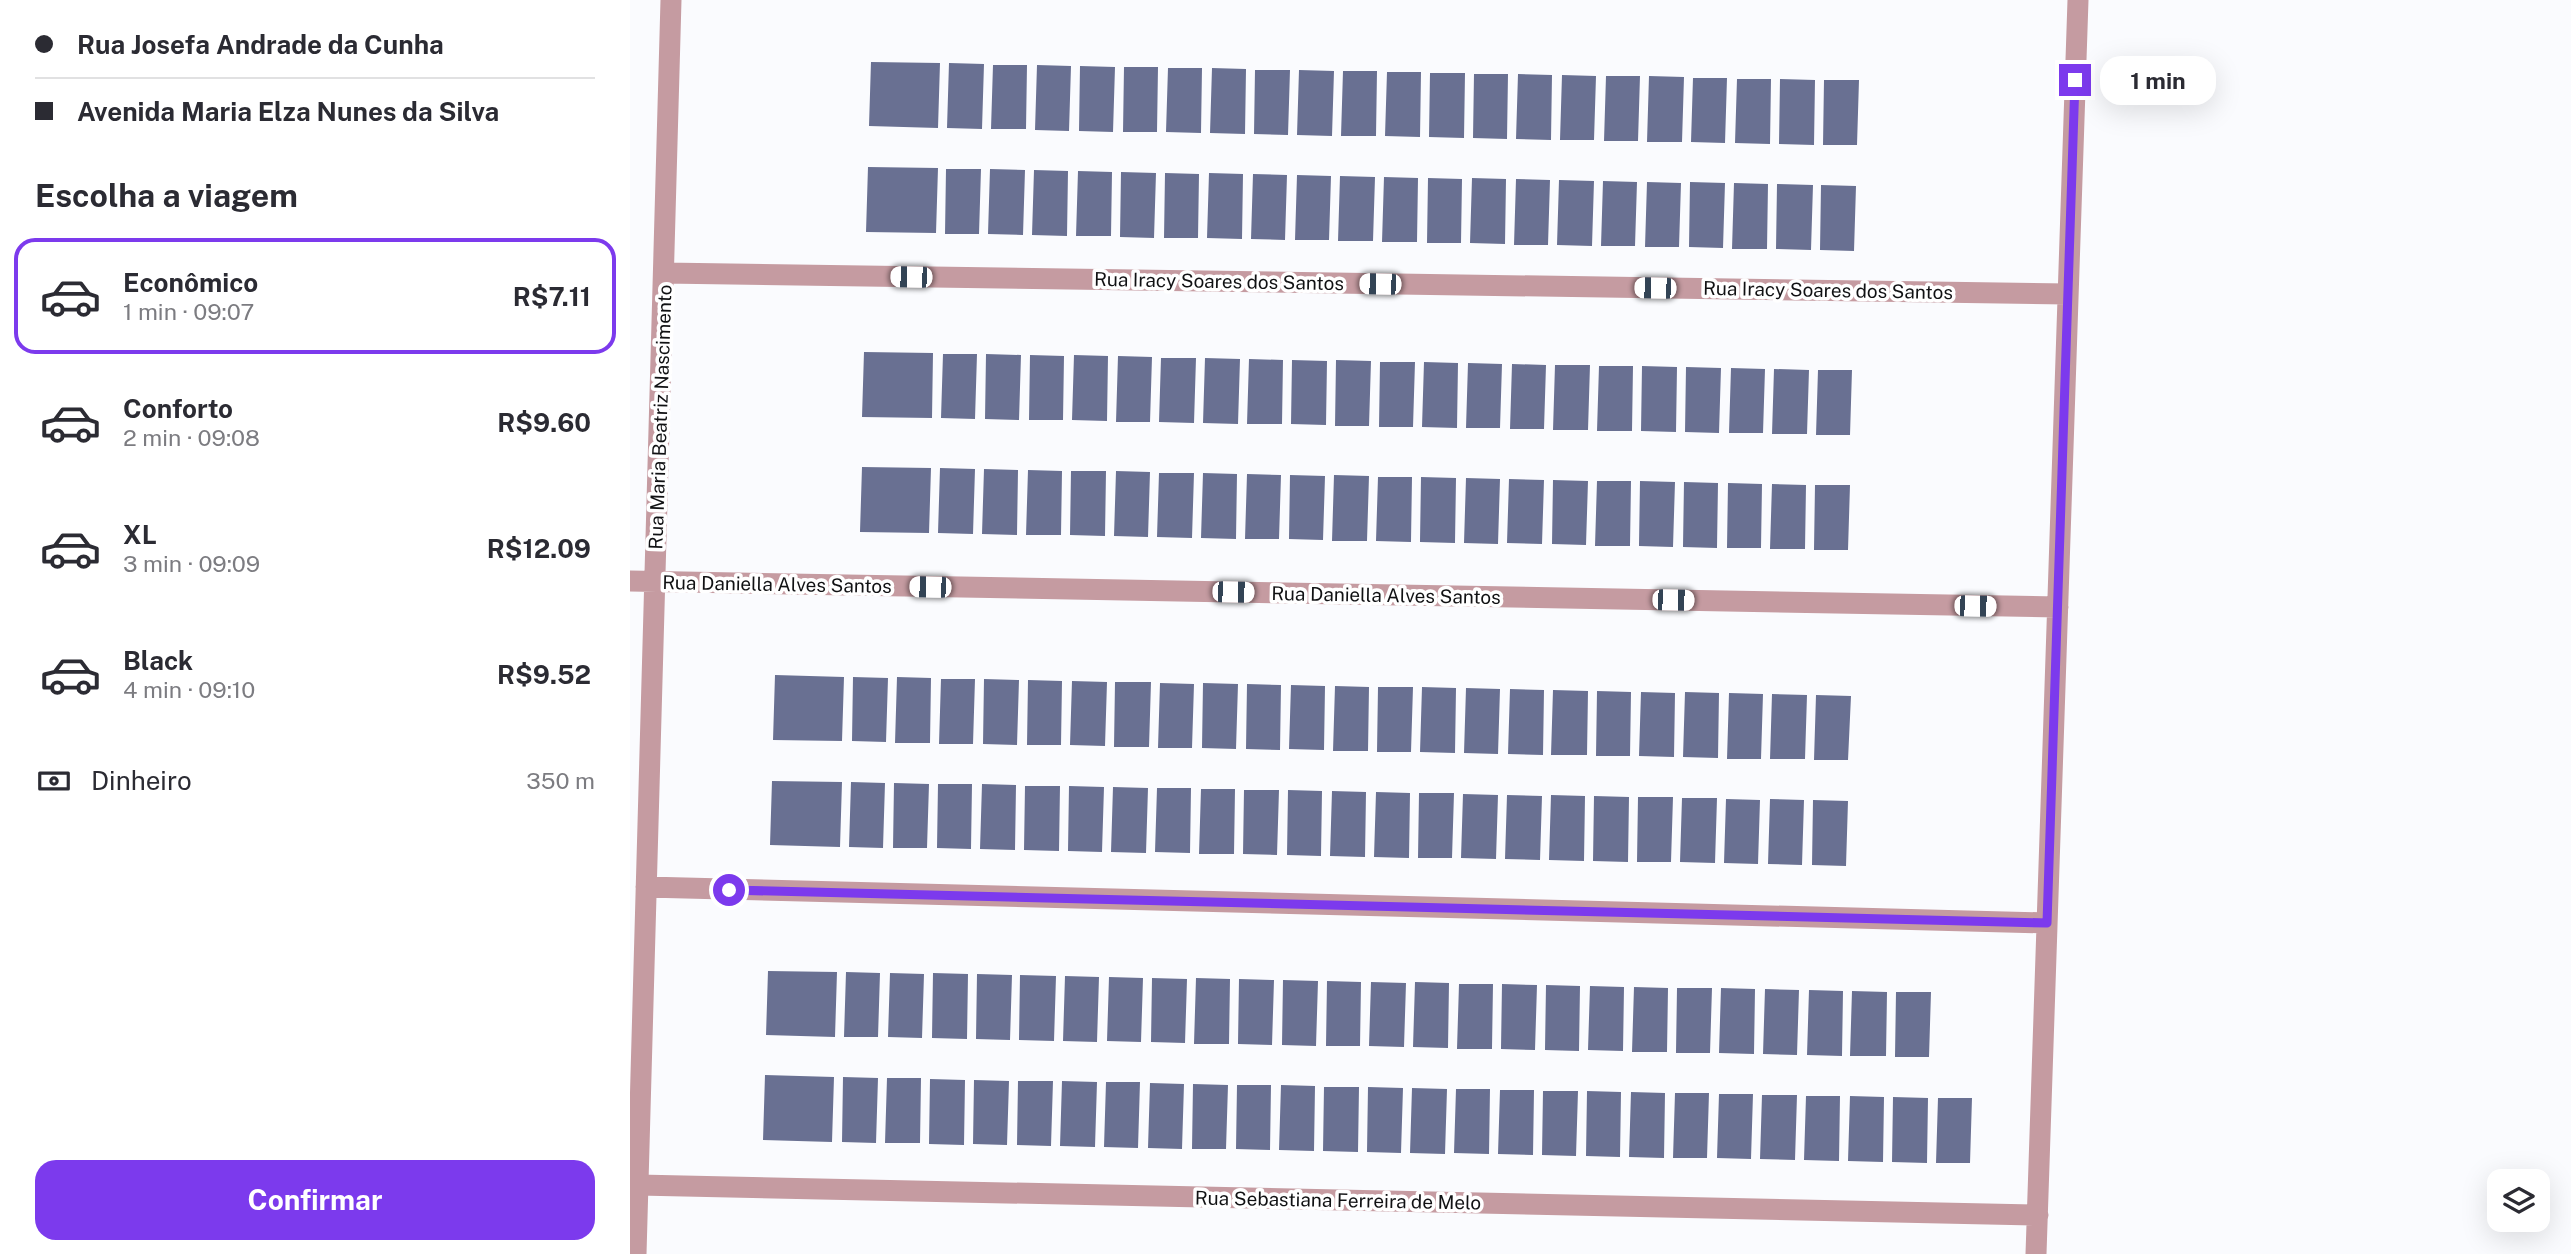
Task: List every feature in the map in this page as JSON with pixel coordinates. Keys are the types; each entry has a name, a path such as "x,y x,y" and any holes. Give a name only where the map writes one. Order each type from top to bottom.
{"street":[{"name":"Rua Maria Beatriz Nascimento","path":"636,1254 671,0"},
{"path":"2036,1254 2078,0"},
{"name":"Rua Iracy Soares dos Santos","path":"664,273 2068,294"},
{"name":"Rua Daniella Alves Santos","path":"630,581 2058,607"},
{"path":"646,887 2047,923"},
{"name":"Rua Sebastiana Ferreira de Melo","path":"638,1185 2038,1214"}],"building":[{"path":"871,62 940,63 938,128 869,126"},
{"path":"949,63 984,64 982,129 947,128"},
{"path":"993,65 1027,65 1026,129 991,129"},
{"path":"1037,65 1071,66 1069,131 1035,130"},
{"path":"1080,66 1115,67 1113,132 1079,131"},
{"path":"1124,67 1158,67 1157,132 1123,132"},
{"path":"1168,68 1202,68 1201,133 1166,132"},
{"path":"1212,68 1246,69 1245,134 1210,133"},
{"path":"1255,70 1290,70 1288,135 1254,134"},
{"path":"1299,70 1334,71 1332,136 1297,135"},
{"path":"1343,71 1377,71 1376,136 1341,136"},
{"path":"1387,72 1421,72 1420,137 1385,136"},
{"path":"1430,73 1465,73 1464,138 1429,137"},
{"path":"1474,74 1508,74 1507,139 1473,138"},
{"path":"1518,74 1552,75 1551,140 1516,139"},
{"path":"1562,75 1596,76 1594,140 1560,140"},
{"path":"1606,76 1640,76 1638,141 1604,141"},
{"path":"1649,76 1684,77 1682,142 1647,142"},
{"path":"1693,78 1727,78 1725,143 1691,142"},
{"path":"1737,79 1771,79 1770,144 1735,143"},
{"path":"1780,79 1815,80 1814,145 1779,144"},
{"path":"1824,80 1859,80 1857,145 1823,145"},
{"path":"868,167 938,168 936,233 866,232"},
{"path":"946,169 981,169 979,234 945,234"},
{"path":"990,169 1025,170 1023,235 988,234"},
{"path":"1034,170 1068,171 1067,236 1032,235"},
{"path":"1078,171 1112,172 1111,236 1076,236"},
{"path":"1121,172 1156,173 1154,238 1120,237"},
{"path":"1165,173 1199,174 1198,238 1164,238"},
{"path":"1209,173 1243,174 1242,239 1207,238"},
{"path":"1253,174 1287,175 1285,240 1251,239"},
{"path":"1297,175 1331,176 1329,240 1295,240"},
{"path":"1340,176 1375,177 1373,241 1338,241"},
{"path":"1384,177 1418,178 1417,242 1382,242"},
{"path":"1428,178 1462,179 1461,243 1427,243"},
{"path":"1472,178 1506,179 1505,244 1470,243"},
{"path":"1516,179 1550,180 1548,245 1514,245"},
{"path":"1559,180 1594,181 1592,246 1557,245"},
{"path":"1603,181 1637,182 1635,246 1601,246"},
{"path":"1647,182 1681,183 1679,247 1645,247"},
{"path":"1690,182 1725,183 1723,248 1689,247"},
{"path":"1734,183 1768,184 1767,249 1732,249"},
{"path":"1777,184 1813,185 1811,250 1776,249"},
{"path":"1821,185 1856,186 1854,251 1820,250"},
{"path":"864,352 933,353 932,418 862,417"},
{"path":"943,354 977,354 975,419 941,418"},
{"path":"986,354 1021,355 1019,420 985,419"},
{"path":"1030,355 1064,356 1063,420 1029,420"},
{"path":"1074,355 1108,356 1107,421 1072,420"},
{"path":"1118,356 1152,357 1150,422 1116,422"},
{"path":"1161,358 1196,358 1194,423 1159,422"},
{"path":"1205,358 1240,359 1238,424 1203,423"},
{"path":"1249,359 1283,360 1282,424 1247,424"},
{"path":"1292,360 1327,361 1326,425 1291,424"},
{"path":"1336,360 1371,361 1369,426 1335,426"},
{"path":"1380,362 1415,362 1413,427 1379,427"},
{"path":"1424,362 1458,363 1457,428 1422,427"},
{"path":"1468,363 1502,364 1500,428 1466,428"},
{"path":"1512,364 1546,365 1544,429 1510,429"},
{"path":"1555,365 1590,365 1588,430 1553,430"},
{"path":"1599,366 1633,366 1632,431 1597,431"},
{"path":"1642,366 1677,367 1676,432 1641,431"},
{"path":"1686,367 1721,368 1719,433 1685,432"},
{"path":"1731,368 1765,369 1763,433 1729,433"},
{"path":"1774,369 1809,370 1807,434 1772,434"},
{"path":"1818,370 1852,370 1850,435 1816,435"},
{"path":"862,467 931,468 929,533 860,532"},
{"path":"940,468 975,469 973,534 938,533"},
{"path":"984,469 1018,470 1017,535 982,534"},
{"path":"1028,470 1062,471 1061,535 1026,535"},
{"path":"1071,471 1106,471 1105,536 1070,535"},
{"path":"1116,471 1150,472 1148,537 1114,536"},
{"path":"1159,473 1194,473 1192,538 1157,537"},
{"path":"1203,473 1237,474 1236,539 1201,538"},
{"path":"1247,474 1281,475 1279,539 1245,539"},
{"path":"1290,475 1325,476 1323,540 1289,539"},
{"path":"1334,475 1369,476 1367,541 1332,541"},
{"path":"1378,477 1412,477 1411,542 1376,541"},
{"path":"1421,477 1456,478 1455,543 1420,542"},
{"path":"1466,478 1500,479 1498,544 1464,543"},
{"path":"1509,479 1544,480 1542,544 1507,543"},
{"path":"1553,480 1588,481 1586,545 1552,544"},
{"path":"1597,481 1631,481 1630,546 1595,546"},
{"path":"1640,481 1675,482 1673,547 1639,546"},
{"path":"1684,482 1718,483 1717,548 1683,547"},
{"path":"1728,483 1762,484 1761,548 1727,548"},
{"path":"1772,484 1806,485 1805,549 1770,549"},
{"path":"1815,485 1850,485 1848,550 1814,550"},
{"path":"775,675 844,677 842,741 773,740"},
{"path":"853,677 888,678 886,742 852,741"},
{"path":"897,677 931,678 930,743 895,743"},
{"path":"941,679 975,679 973,744 939,744"},
{"path":"984,679 1019,680 1017,745 983,744"},
{"path":"1028,680 1062,681 1061,745 1027,745"},
{"path":"1072,681 1107,682 1105,746 1070,745"},
{"path":"1115,682 1151,682 1149,747 1114,747"},
{"path":"1160,683 1194,684 1192,748 1158,748"},
{"path":"1203,683 1238,684 1236,749 1202,748"},
{"path":"1247,684 1281,685 1280,750 1246,749"},
{"path":"1291,685 1325,686 1324,750 1289,749"},
{"path":"1335,686 1369,687 1368,751 1333,751"},
{"path":"1378,687 1413,687 1411,752 1377,752"},
{"path":"1422,687 1456,688 1455,753 1420,752"},
{"path":"1466,688 1500,689 1498,754 1464,753"},
{"path":"1510,689 1544,690 1543,755 1508,754"},
{"path":"1553,690 1588,691 1587,755 1551,755"},
{"path":"1597,691 1631,692 1630,756 1596,756"},
{"path":"1641,692 1675,693 1674,757 1639,756"},
{"path":"1685,692 1719,693 1718,758 1683,757"},
{"path":"1729,693 1763,694 1761,759 1727,759"},
{"path":"1772,694 1807,695 1805,759 1770,759"},
{"path":"1816,695 1851,696 1848,760 1814,760"},
{"path":"772,781 842,782 840,847 770,845"},
{"path":"851,782 885,783 883,848 849,847"},
{"path":"894,783 929,784 927,848 893,848"},
{"path":"938,784 972,784 971,849 937,848"},
{"path":"982,784 1016,785 1015,850 980,849"},
{"path":"1025,786 1060,786 1059,851 1024,850"},
{"path":"1069,786 1104,787 1102,852 1068,851"},
{"path":"1113,787 1148,788 1146,853 1111,852"},
{"path":"1157,788 1191,788 1190,853 1155,852"},
{"path":"1201,789 1235,789 1234,854 1199,854"},
{"path":"1244,790 1279,790 1277,855 1243,854"},
{"path":"1288,790 1322,791 1321,856 1287,855"},
{"path":"1332,791 1366,792 1365,857 1330,856"},
{"path":"1376,792 1410,793 1409,858 1374,857"},
{"path":"1419,793 1454,793 1452,858 1418,858"},
{"path":"1463,794 1498,795 1496,859 1461,858"},
{"path":"1507,795 1542,796 1540,860 1505,859"},
{"path":"1551,795 1585,796 1584,861 1549,860"},
{"path":"1594,796 1629,797 1628,862 1593,861"},
{"path":"1638,797 1673,797 1671,862 1637,862"},
{"path":"1682,798 1717,798 1715,863 1680,862"},
{"path":"1726,799 1760,800 1758,864 1724,863"},
{"path":"1770,799 1804,800 1802,865 1768,864"},
{"path":"1813,800 1848,801 1846,866 1812,865"},
{"path":"768,971 837,972 835,1037 766,1035"},
{"path":"846,972 880,973 878,1037 844,1037"},
{"path":"890,973 924,974 922,1038 888,1037"},
{"path":"933,973 968,974 967,1039 932,1038"},
{"path":"977,974 1012,975 1010,1040 976,1039"},
{"path":"1020,975 1056,976 1054,1041 1019,1040"},
{"path":"1065,976 1099,977 1097,1042 1063,1041"},
{"path":"1109,977 1143,978 1141,1042 1107,1041"},
{"path":"1152,978 1187,979 1185,1043 1151,1042"},
{"path":"1196,978 1230,979 1229,1044 1194,1044"},
{"path":"1239,979 1274,980 1272,1045 1238,1044"},
{"path":"1283,980 1318,981 1316,1046 1282,1045"},
{"path":"1327,981 1361,982 1360,1046 1326,1046"},
{"path":"1371,982 1406,983 1404,1047 1369,1046"},
{"path":"1415,982 1449,983 1448,1048 1413,1047"},
{"path":"1459,984 1493,984 1492,1049 1457,1049"},
{"path":"1502,984 1537,985 1535,1050 1501,1049"},
{"path":"1546,985 1580,986 1579,1051 1545,1050"},
{"path":"1590,986 1624,987 1623,1051 1588,1050"},
{"path":"1634,987 1668,988 1667,1052 1632,1052"},
{"path":"1677,988 1712,988 1710,1053 1676,1053"},
{"path":"1721,988 1755,989 1754,1054 1719,1053"},
{"path":"1765,989 1799,990 1797,1055 1763,1054"},
{"path":"1809,990 1843,991 1842,1056 1807,1055"},
{"path":"1852,991 1887,992 1886,1056 1850,1056"},
{"path":"1896,992 1931,992 1929,1057 1895,1057"},
{"path":"765,1075 834,1077 832,1142 763,1140"},
{"path":"843,1077 878,1078 876,1143 842,1142"},
{"path":"887,1078 921,1078 920,1143 885,1143"},
{"path":"930,1079 965,1080 964,1145 929,1144"},
{"path":"974,1080 1009,1081 1007,1145 973,1144"},
{"path":"1018,1081 1053,1081 1051,1146 1017,1145"},
{"path":"1062,1081 1097,1082 1095,1147 1060,1146"},
{"path":"1106,1082 1140,1082 1138,1148 1104,1147"},
{"path":"1150,1083 1184,1084 1182,1149 1148,1148"},
{"path":"1193,1084 1228,1085 1226,1149 1192,1149"},
{"path":"1237,1085 1271,1085 1270,1150 1236,1149"},
{"path":"1281,1085 1315,1086 1314,1151 1279,1150"},
{"path":"1324,1087 1359,1087 1358,1152 1323,1151"},
{"path":"1368,1087 1403,1088 1401,1153 1367,1152"},
{"path":"1412,1088 1447,1089 1445,1154 1410,1153"},
{"path":"1456,1089 1490,1089 1489,1154 1454,1153"},
{"path":"1500,1090 1534,1090 1533,1155 1498,1154"},
{"path":"1543,1091 1578,1091 1576,1156 1542,1155"},
{"path":"1587,1091 1621,1092 1620,1157 1586,1156"},
{"path":"1631,1092 1665,1093 1664,1158 1629,1157"},
{"path":"1675,1093 1709,1093 1707,1158 1673,1158"},
{"path":"1719,1094 1753,1094 1751,1159 1717,1158"},
{"path":"1762,1095 1797,1095 1795,1160 1760,1159"},
{"path":"1806,1096 1840,1096 1839,1161 1804,1160"},
{"path":"1850,1096 1884,1097 1883,1162 1848,1161"},
{"path":"1893,1097 1928,1098 1927,1163 1892,1162"},
{"path":"1938,1098 1972,1098 1970,1163 1936,1163"}],"route":[{"path":"729,890 2047,923 2075,80"}]}
